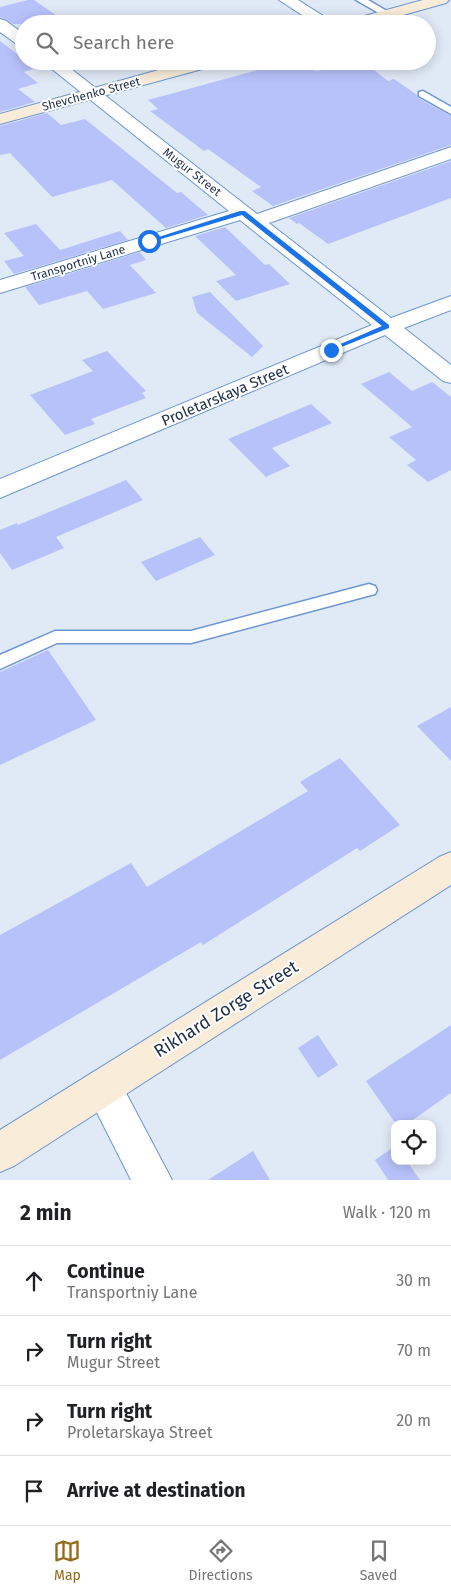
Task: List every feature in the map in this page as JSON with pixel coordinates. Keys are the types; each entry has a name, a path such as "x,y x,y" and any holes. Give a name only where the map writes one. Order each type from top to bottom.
{"street":[{"path":"287,0 313,15"},
{"path":"384,15 441,0"},
{"path":"0,24 15,35"},
{"name":"Mugur Street","path":"62,70 386,327 451,376"},
{"name":"Shevchenko Street","path":"0,119 178,70"},
{"name":"Transportniy Lane","path":"0,287 248,217 451,153"},
{"name":"Proletarskaya Street","path":"0,489 386,327 451,302"},
{"name":"Rikhard Zorge Street","path":"0,1152 451,867"},
{"path":"103,1087 152,1180"}],"lane":[{"path":"362,0 387,14"},
{"path":"423,94 451,111"},
{"path":"0,662 55,636 191,637 369,590"}],"building":[{"path":"34,0 56,15 15,15 15,24 13,24 0,17 0,7"},
{"path":"0,41 15,52 15,70 30,70 24,72 38,83 18,89 35,102 0,112"},
{"path":"258,70 374,70 388,81 394,79 417,95 418,98 451,116 451,145 273,206 252,191 261,187 208,149 204,151 150,111 158,109 148,100"},
{"path":"47,113 61,125 85,119 177,193 181,192 208,215 166,228 112,180 52,197 10,153 0,155 0,126"},
{"path":"451,161 451,198 328,244 289,218"},
{"path":"36,224 60,250 120,231 128,240 14,274 4,261 24,256 4,233"},
{"path":"225,227 265,265 269,264 290,284 236,301 216,281 236,275 195,236"},
{"path":"140,252 146,260 130,265 156,293 103,309 87,291 39,305 25,287"},
{"path":"210,292 263,346 252,357 197,313 192,297"},
{"path":"107,351 146,391 142,393 146,398 91,419 95,424 65,435 30,395 93,371 82,360"},
{"path":"389,372 412,391 432,382 451,397 451,470 428,482 407,465 416,460 389,437 412,427 361,384"},
{"path":"311,404 332,423 272,448 290,466 266,477 228,439"},
{"path":"126,480 143,500 56,537 64,548 12,570 0,553 0,530 17,523 18,525"},
{"path":"200,537 215,555 156,581 141,562"},
{"path":"48,650 96,720 0,765 0,672"},
{"path":"451,707 451,761 417,726"},
{"path":"340,758 400,825 360,851 357,848 203,945 201,942 0,1060 0,935 131,863 147,887 308,791 300,782"},
{"path":"451,1025 451,1093 413,1120 393,1120 366,1081"},
{"path":"318,1035 338,1065 318,1078 298,1048"},
{"path":"391,1149 391,1165 410,1165 420,1180 388,1180 375,1160"},
{"path":"253,1151 270,1180 208,1180"}],"route":[{"path":"149,241 242,213 386,327 331,350"}]}
